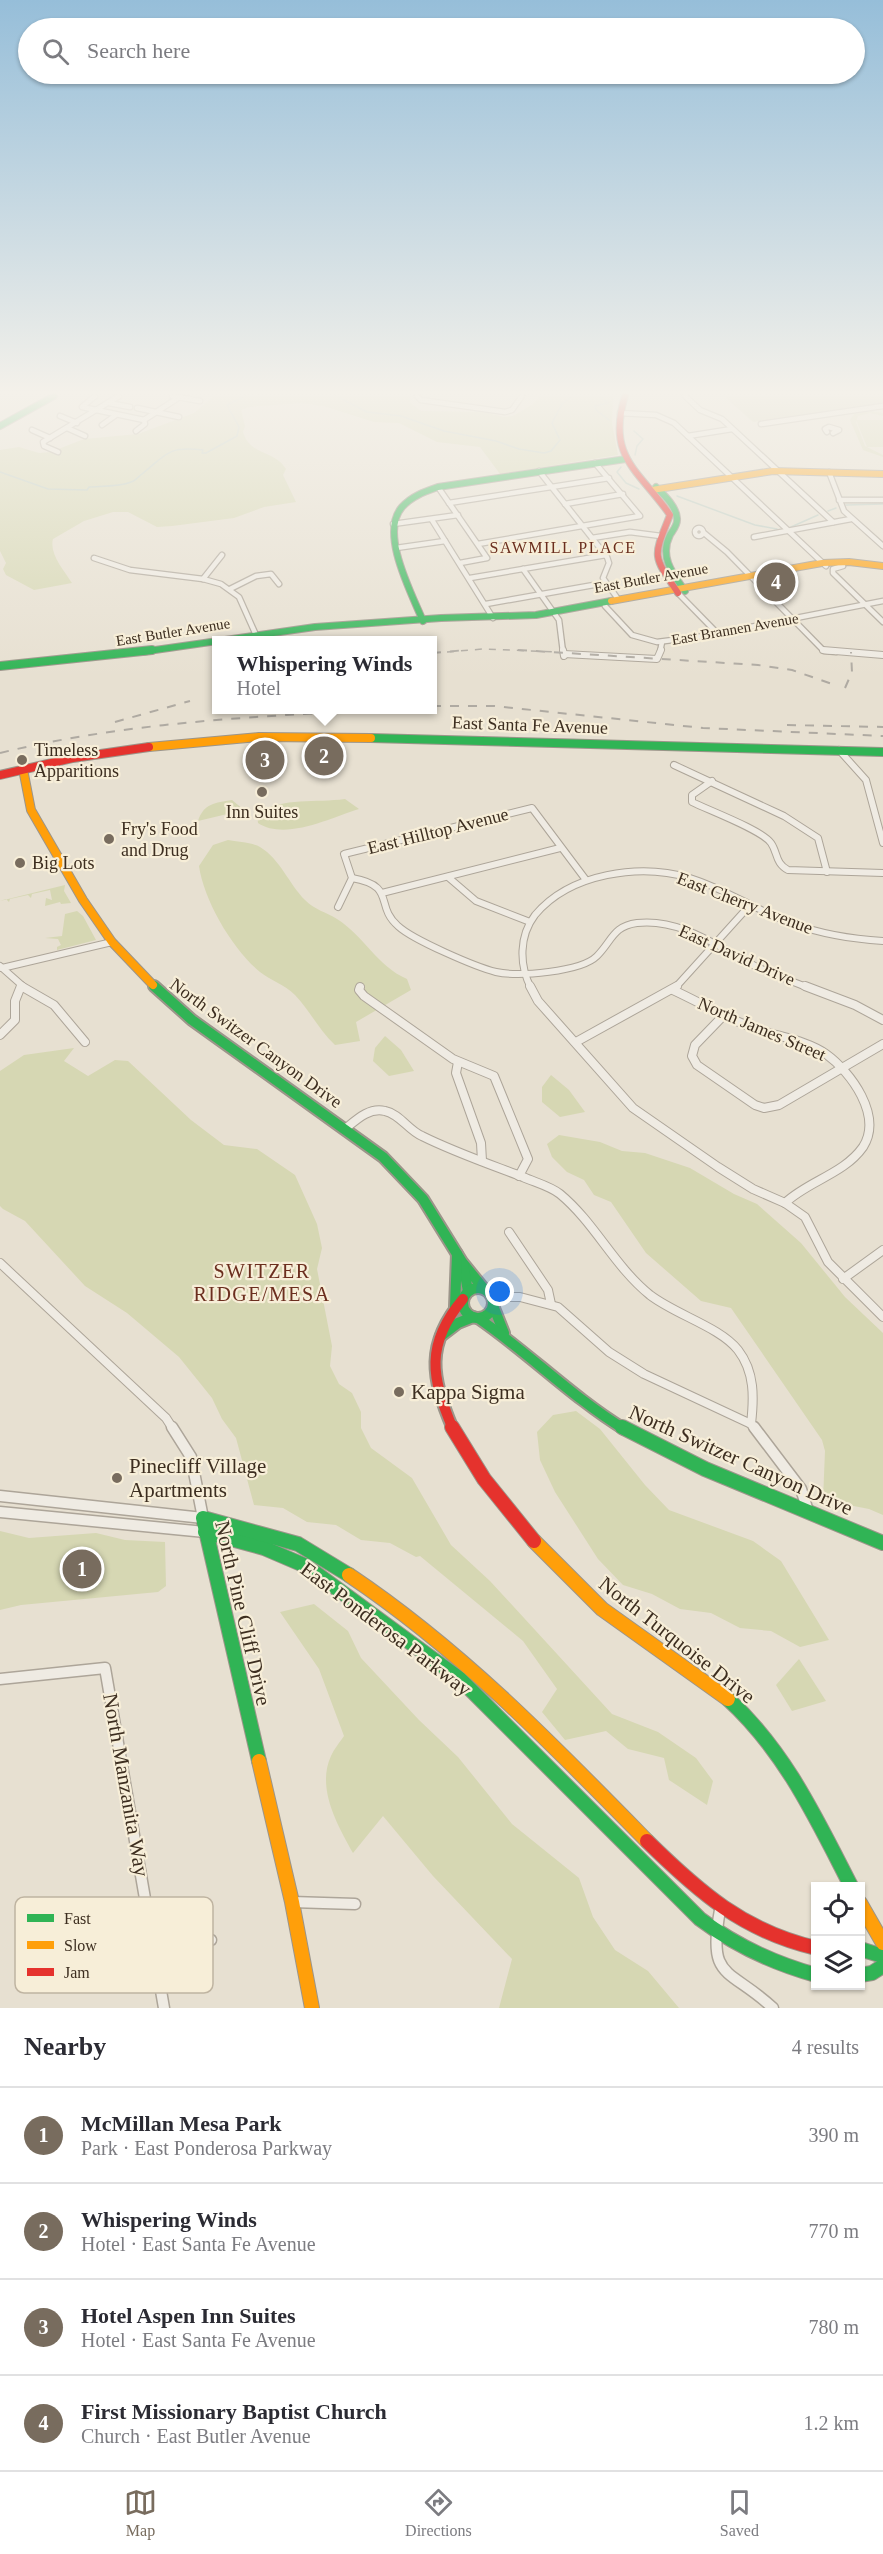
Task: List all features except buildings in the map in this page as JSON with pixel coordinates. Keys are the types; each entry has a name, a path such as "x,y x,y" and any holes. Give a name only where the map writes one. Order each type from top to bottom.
{"main road":[{"path":"423,621 392,537 393,524 401,502 418,492 427,490"},
{"path":"656,490 670,515 670,521 656,547 656,557 681,591"},
{"path":"656,490 668,498 679,516 679,527 667,546 665,556"},
{"path":"661,536 665,540 662,551 681,591"},
{"name":"East Butler Avenue","path":"827,568 849,562 883,568"},
{"name":"East Butler Avenue","path":"248,636 315,627 423,621 507,622 605,606 752,577 843,566 883,568"},
{"name":"East Butler Avenue","path":"423,621 441,618 493,618 555,614 618,599 681,591"},
{"name":"East Butler Avenue","path":"0,666 93,659 212,641"},
{"name":"East Santa Fe Avenue","path":"0,775 93,754 155,744 288,736 883,752"},
{"name":"North Switzer Canyon Drive","path":"23,769 32,810 46,840 112,942 153,987 192,1020 383,1157 423,1199 460,1258 484,1289"},
{"path":"455,1307 460,1258"},
{"name":"North Switzer Canyon Drive","path":"460,1258 465,1295"},
{"path":"441,1336 458,1323 487,1315 494,1308 493,1297 484,1289 465,1295 466,1312 475,1317"},
{"name":"North Turquoise Drive","path":"465,1295 443,1322 439,1331 441,1336 434,1364 436,1386 465,1451 490,1489 546,1553 601,1608 721,1692 753,1722 786,1767 848,1882"},
{"name":"North Switzer Canyon Drive","path":"494,1308 505,1334"},
{"name":"North Switzer Canyon Drive","path":"475,1317 505,1334 544,1371 600,1416 678,1456 883,1543"},
{"name":"North Pine Cliff Drive","path":"203,1518 292,1902 312,2008"},
{"name":"East Ponderosa Parkway","path":"203,1518 290,1540 360,1582 472,1665 689,1883 720,1910 776,1940 811,1947"},
{"name":"East Ponderosa Parkway","path":"205,1532 244,1542 311,1569 460,1679 683,1905 715,1931 736,1947 765,1960 811,1974"},
{"path":"865,1910 883,1944"},
{"path":"865,1950 883,1956"},
{"path":"865,1974 883,1966"}],"street":[{"path":"440,490 487,558 460,563"},
{"path":"449,503 535,490"},
{"path":"554,490 606,555 609,563 603,573 605,583 618,599"},
{"path":"478,544 640,516 619,490"},
{"path":"743,490 883,622"},
{"path":"797,490 832,522"},
{"path":"836,490 844,511 883,546"},
{"path":"565,504 623,494"},
{"path":"840,500 883,500"},
{"path":"393,524 458,515"},
{"path":"754,537 851,519"},
{"path":"432,520 493,618"},
{"path":"592,538 630,532 661,536"},
{"path":"704,533 752,577 820,648 829,653 883,655"},
{"path":"873,538 883,538"},
{"path":"396,548 445,541"},
{"path":"203,579 222,555"},
{"path":"470,578 606,555"},
{"path":"94,558 130,570 203,579 230,589 243,603 255,635"},
{"path":"523,569 555,614"},
{"path":"230,589 256,576 272,574 279,584"},
{"path":"486,604 605,583"},
{"path":"681,591 717,633"},
{"name":"East Brannen Avenue","path":"555,614 563,635 564,656 657,659 662,642 883,601"},
{"path":"605,606 632,635 648,641 662,642"},
{"path":"839,750 842,759 864,775 883,843"},
{"path":"674,765 784,816 818,838 827,872"},
{"path":"712,782 692,795 692,802 756,832 771,843 776,861 783,869 793,872 883,873"},
{"name":"East Hilltop Avenue","path":"352,878 344,854 532,808 560,848"},
{"path":"874,810 883,810"},
{"path":"338,907 352,878 368,879 382,893 560,848 586,880"},
{"name":"East Cherry Avenue","path":"523,973 522,947 530,922 542,907 560,893 586,880 638,871 690,878 818,932 843,939 883,941"},
{"path":"448,877 465,896 477,903 530,922"},
{"name":"East David Drive","path":"382,893 396,926 496,972 523,973 586,964 597,957 608,936 623,926 652,921 679,927 767,972 856,1004 883,1020"},
{"path":"576,1042 673,990 750,905"},
{"path":"1,967 112,942"},
{"path":"1,967 21,986 39,994 54,1005 86,1042"},
{"path":"523,973 538,1000 633,1108 726,1172 785,1203 805,1217 828,1262 883,1317"},
{"path":"0,1035 15,1020 15,1001 21,986"},
{"path":"360,987 359,990 364,996 458,1062 494,1076 528,1160 519,1176"},
{"name":"North James Street","path":"673,990 724,1015 822,1052 843,1068 868,1103 871,1125 866,1144 847,1165 803,1185 785,1203"},
{"path":"724,1015 695,1045 692,1056 697,1065 755,1105 764,1108 779,1105 883,1044"},
{"path":"458,1062 456,1073 481,1143 482,1161"},
{"path":"345,1129 363,1113 378,1110 392,1113 404,1119 419,1135 557,1191 570,1201 608,1254 642,1289 677,1313 712,1330 737,1348 752,1370 755,1399 751,1424"},
{"path":"509,1232 548,1290 551,1304"},
{"path":"843,1279 883,1250"},
{"name":"North Pine Cliff Drive","path":"0,1263 166,1418 191,1457 203,1518"},
{"path":"493,1297 520,1297 551,1304 565,1311 609,1352 644,1374 751,1424 801,1489 808,1511"},
{"name":"East Ponderosa Parkway","path":"0,1496 203,1518"},
{"path":"42,1515 46,1502"},
{"name":"East Ponderosa Parkway","path":"0,1512 205,1532"},
{"path":"311,1569 318,1556"},
{"name":"North Manzanita Way","path":"0,1679 105,1668 146,1897"},
{"path":"292,1902 355,1904"},
{"path":"720,1910 715,1931 714,1955 720,1966 773,2008"},
{"name":"North Manzanita Way","path":"162,1993 164,2008"}],"green space":[{"path":"0,490 290,490 296,502 264,507 234,518 172,526 157,527 128,512 113,512 84,521 53,539 55,556 72,583 34,590 6,575 3,569 6,563 0,551"},
{"path":"345,799 359,809 294,829 269,828 258,823 257,813 267,808 289,803"},
{"path":"232,800 244,810 198,821 207,807"},
{"path":"228,840 252,844 267,852 305,900 347,926 387,967 407,979 411,990 356,1022 360,1041 335,1045 295,995 260,972 230,938 213,909 199,866 213,845"},
{"path":"65,885 64,891 71,903 61,904 60,902 45,906 46,898 52,900 50,890 32,894 31,898 28,895 10,899 9,902 6,899"},
{"path":"77,911 83,916 96,940 57,950 57,947 61,945 58,939 45,938 62,936 65,914"},
{"path":"385,1036 401,1050 414,1071 389,1076 373,1061 375,1048"},
{"path":"74,1048 64,1061 88,1076 115,1060 128,1061 191,1120 224,1145 257,1149 295,1175 317,1224 322,1248 317,1269 332,1346 330,1366 339,1384 352,1393 361,1412 361,1428 371,1448 412,1478 451,1545 490,1581 612,1714 658,1732 696,1758 713,1781 707,1805 669,1780 664,1758 628,1749 606,1731 565,1740 542,1712 557,1689 523,1641 420,1556 416,1557 390,1543 361,1540 336,1525 307,1522 283,1508 254,1505 236,1438 222,1419 212,1398 179,1357 127,1313 85,1286 25,1221 0,1206 0,1071 24,1055"},
{"path":"551,1075 569,1090 585,1112 560,1117 542,1102 542,1087"},
{"path":"559,1135 600,1142 622,1151 645,1153 690,1168 734,1194 757,1204 801,1243 845,1297 883,1333 883,1515 869,1509 823,1500 825,1451 822,1440 731,1308 701,1301 646,1253 611,1202 594,1195 584,1180 567,1172 552,1157 547,1144"},
{"path":"576,1411 600,1429 645,1485 669,1510 753,1541 781,1561 829,1640 800,1647 771,1631 740,1628 711,1613 680,1609 652,1594 623,1585 598,1559 555,1492 540,1460 537,1432 553,1415"},
{"path":"0,1531 29,1538 96,1533 125,1540 165,1542 166,1586 158,1592 21,1605 0,1610"},
{"path":"314,1604 348,1631 361,1658 419,1720 458,1757 512,1824 579,1878 593,1917 615,1950 648,1971 679,2008 499,2008 512,1959 433,1876 383,1816 353,1853 335,1819 327,1794 326,1781 331,1756 344,1736 319,1669 280,1612"},
{"path":"799,1659 826,1701 792,1711 776,1685"}],"waterway":[{"path":"76,490 87,490"},
{"path":"677,496 755,525 777,529"},
{"path":"846,505 883,504"},
{"path":"828,511 836,508"},
{"path":"791,527 818,515"}],"railway":[{"path":"447,652 483,649 537,651"},
{"path":"437,653 466,650"},
{"path":"518,650 537,651"},
{"path":"537,651 557,652"},
{"path":"537,651 758,665 792,670 835,685"},
{"path":"845,688 852,672 851,652"},
{"path":"115,722 190,701"},
{"path":"437,706 494,706 703,728 883,736"},
{"path":"0,753 139,728 310,714"},
{"path":"787,725 883,727"}],"traffic: fast":[{"path":"423,621 399,562 394,542 394,524 400,509 414,496 431,490"},
{"path":"659,490 669,501 678,519 666,546 666,558 671,571 685,591"},
{"path":"252,636 315,627 441,618 536,615 611,601"},
{"path":"0,666 105,657 212,642"},
{"path":"371,738 883,752"},
{"path":"153,985 192,1020 383,1157 423,1199 462,1262 484,1289"},
{"path":"455,1307 457,1254"},
{"path":"463,1264 468,1291"},
{"path":"478,1288 489,1292 493,1303 489,1314 478,1318 467,1314 463,1303 467,1292 478,1288"},
{"path":"494,1308 504,1333"},
{"path":"441,1336 458,1323 473,1317"},
{"path":"478,1318 517,1345 590,1408 636,1436 705,1469 883,1543"},
{"path":"259,1761 203,1518 298,1544 349,1575"},
{"path":"205,1532 264,1548 306,1566 460,1679 683,1905 700,1919 745,1949 777,1963 811,1973"},
{"path":"728,1699 749,1718 784,1762 849,1882"},
{"path":"865,1951 883,1956"},
{"path":"865,1974 872,1973 883,1966"}],"traffic: slow":[{"path":"611,601 822,563 849,562 883,566"},
{"path":"149,747 259,737 371,738"},
{"path":"23,769 31,810 83,900 112,942 153,985"},
{"path":"534,1541 602,1609 728,1699"},
{"path":"349,1575 391,1603 469,1665 542,1734 647,1841"},
{"path":"259,1761 292,1902 312,2008"},
{"path":"865,1912 883,1943"}],"traffic: jam":[{"path":"649,490 670,515 656,551 660,566 678,593"},
{"path":"0,775 73,758 149,747"},
{"path":"463,1299 445,1325 436,1347 436,1379 442,1404 467,1455 501,1502 534,1541"},
{"path":"647,1841 684,1877 723,1909 766,1933 811,1947"}],"place":[{"name":"First Missionary Baptist Church","path":"776,582"},
{"name":"Whispering Winds","path":"324,756"},
{"name":"Timeless Apparitions","path":"22,760"},
{"name":"Hotel Aspen Inn Suites","path":"265,760"},
{"name":"Inn Suites","path":"262,792"},
{"name":"Fry's Food and Drug","path":"109,839"},
{"name":"Big Lots","path":"20,863"},
{"name":"Kappa Sigma","path":"399,1392"},
{"name":"Pinecliff Village Apartments","path":"117,1478"},
{"name":"McMillan Mesa Park","path":"82,1569"}],"district":[{"name":"SAWMILL PLACE","path":"563,547"},
{"name":"SWITZER RIDGE/MESA","path":"262,1282"}]}
